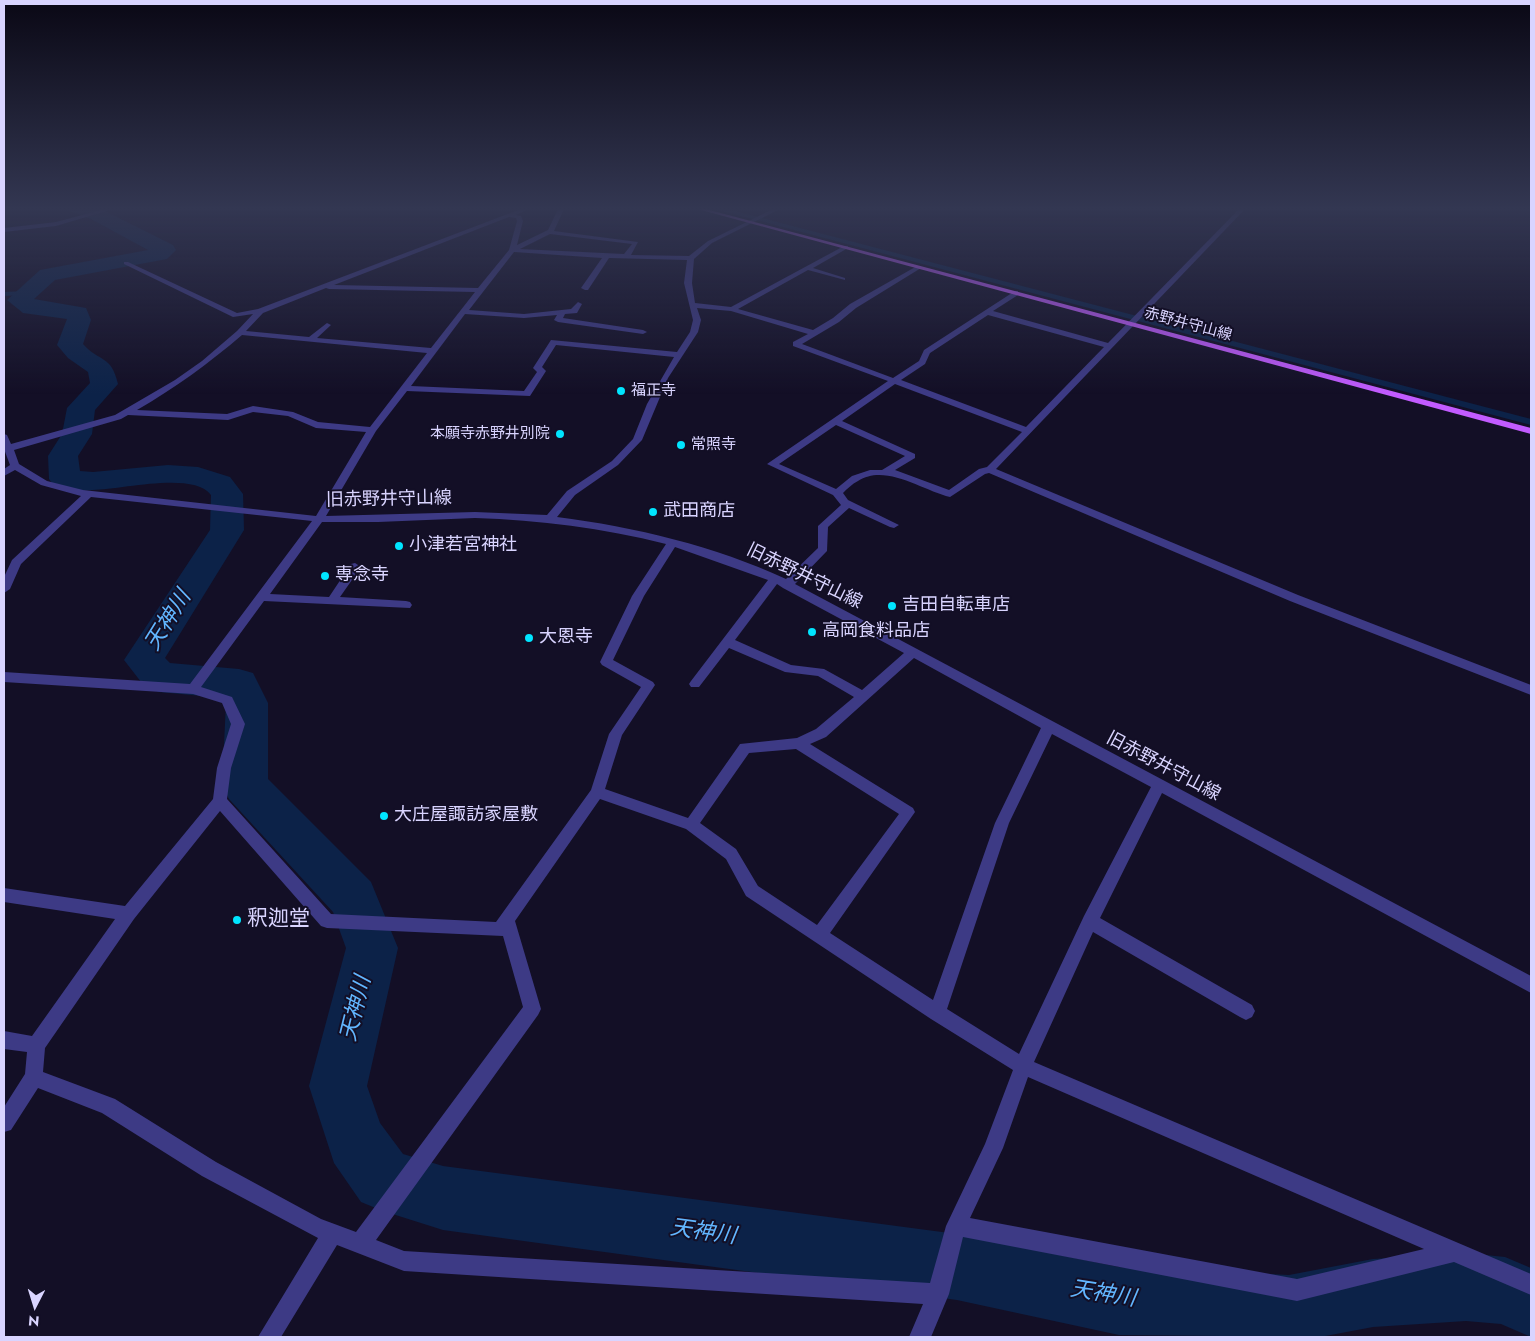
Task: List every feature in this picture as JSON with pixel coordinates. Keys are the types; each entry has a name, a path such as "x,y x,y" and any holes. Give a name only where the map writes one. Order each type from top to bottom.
{"main road":[{"name":"赤野井守山線","path":"929,270 1531,431"}],"street":[{"path":"140,270 236,315 260,311 367,270"},
{"path":"193,689 319,519 372,430 496,270"},
{"path":"585,288 598,270"},
{"path":"550,519 571,493 628,452 637,440 651,404 664,378 696,326 697,320 688,282 689,270"},
{"path":"732,309 804,270"},
{"path":"812,270 843,279"},
{"path":"915,270 853,306 836,320 796,344 1028,431"},
{"path":"990,470 1183,270"},
{"path":"322,287 480,290"},
{"path":"894,525 848,504 837,493 772,464 922,362 928,352 1015,293"},
{"path":"463,312 524,316 574,311 578,304"},
{"path":"692,305 732,309 814,333"},
{"path":"4,473 16,466 6,442 83,428 126,412 178,382 240,333 260,311"},
{"path":"562,312 558,320 643,332"},
{"path":"987,312 1110,346"},
{"path":"312,339 327,325"},
{"path":"240,333 312,339 378,348 433,351"},
{"path":"406,388 527,394 542,371 538,368 554,342 679,355"},
{"path":"126,412 228,417 253,409 290,414 316,425 372,430"},
{"path":"835,421 912,456 888,471 854,478 837,493"},
{"name":"旧赤野井守山線","path":"16,466 44,484 90,494 353,521 476,515 550,519 579,522 714,554 787,585 1531,985"},
{"path":"888,471 950,494 982,471 990,470 1294,598 1531,690"},
{"path":"4,589 16,562 90,494"},
{"path":"787,585 823,549 823,526 848,504"},
{"path":"220,802 327,922 500,930 597,792 616,734 649,685 606,662 638,596 672,543"},
{"path":"332,601 355,567"},
{"path":"695,684 775,579"},
{"path":"261,597 406,606"},
{"path":"727,642 789,669 820,672 864,696"},
{"path":"691,825 745,748 798,743 821,733 912,653"},
{"path":"4,677 193,689 227,700 238,724 224,768 220,802 128,914 36,1045 34,1076 4,1123"},
{"path":"937,1013 1002,823 1049,726"},
{"path":"798,743 908,812 819,935"},
{"path":"920,1337 938,1294 956,1226 993,1148 1023,1066 1090,921 1159,785"},
{"path":"597,792 691,825 731,854 752,891 937,1013 1023,1066 1531,1285"},
{"path":"4,895 128,914"},
{"path":"360,1244 532,1009 508,920"},
{"path":"1090,921 1246,1011"},
{"path":"4,1040 36,1045"},
{"path":"34,1076 108,1106 209,1168 315,1227 404,1261 938,1294"},
{"path":"956,1226 1297,1290 1455,1252"},
{"path":"269,1337 332,1234"}],"water":[{"path":"944,270 959,270 1531,419 1531,425"}],"waterway":[{"name":"天神川","path":"77,270 48,275 19,300 31,308 77,313 79,320 70,345 77,353 101,369 104,384 81,408 77,434 63,456 65,479 93,481 168,474 198,476 219,484 227,494 227,530 144,660 159,677 239,684 247,703 245,786 353,898 372,948 338,1086 356,1141 383,1180 443,1198 957,1267 1119,1301 1289,1309 1373,1293 1466,1287 1505,1291 1531,1303"},
{"path":"4,294 28,293"}],"place":[{"name":"福正寺","path":"621,391"},
{"name":"本願寺赤野井別院","path":"560,434"},
{"name":"常照寺","path":"681,445"},
{"name":"武田商店","path":"653,512"},
{"name":"小津若宮神社","path":"399,546"},
{"name":"専念寺","path":"325,576"},
{"name":"吉田自転車店","path":"892,606"},
{"name":"高岡食料品店","path":"812,632"},
{"name":"大恩寺","path":"529,638"},
{"name":"大庄屋諏訪家屋敷","path":"384,816"},
{"name":"釈迦堂","path":"237,920"}]}
